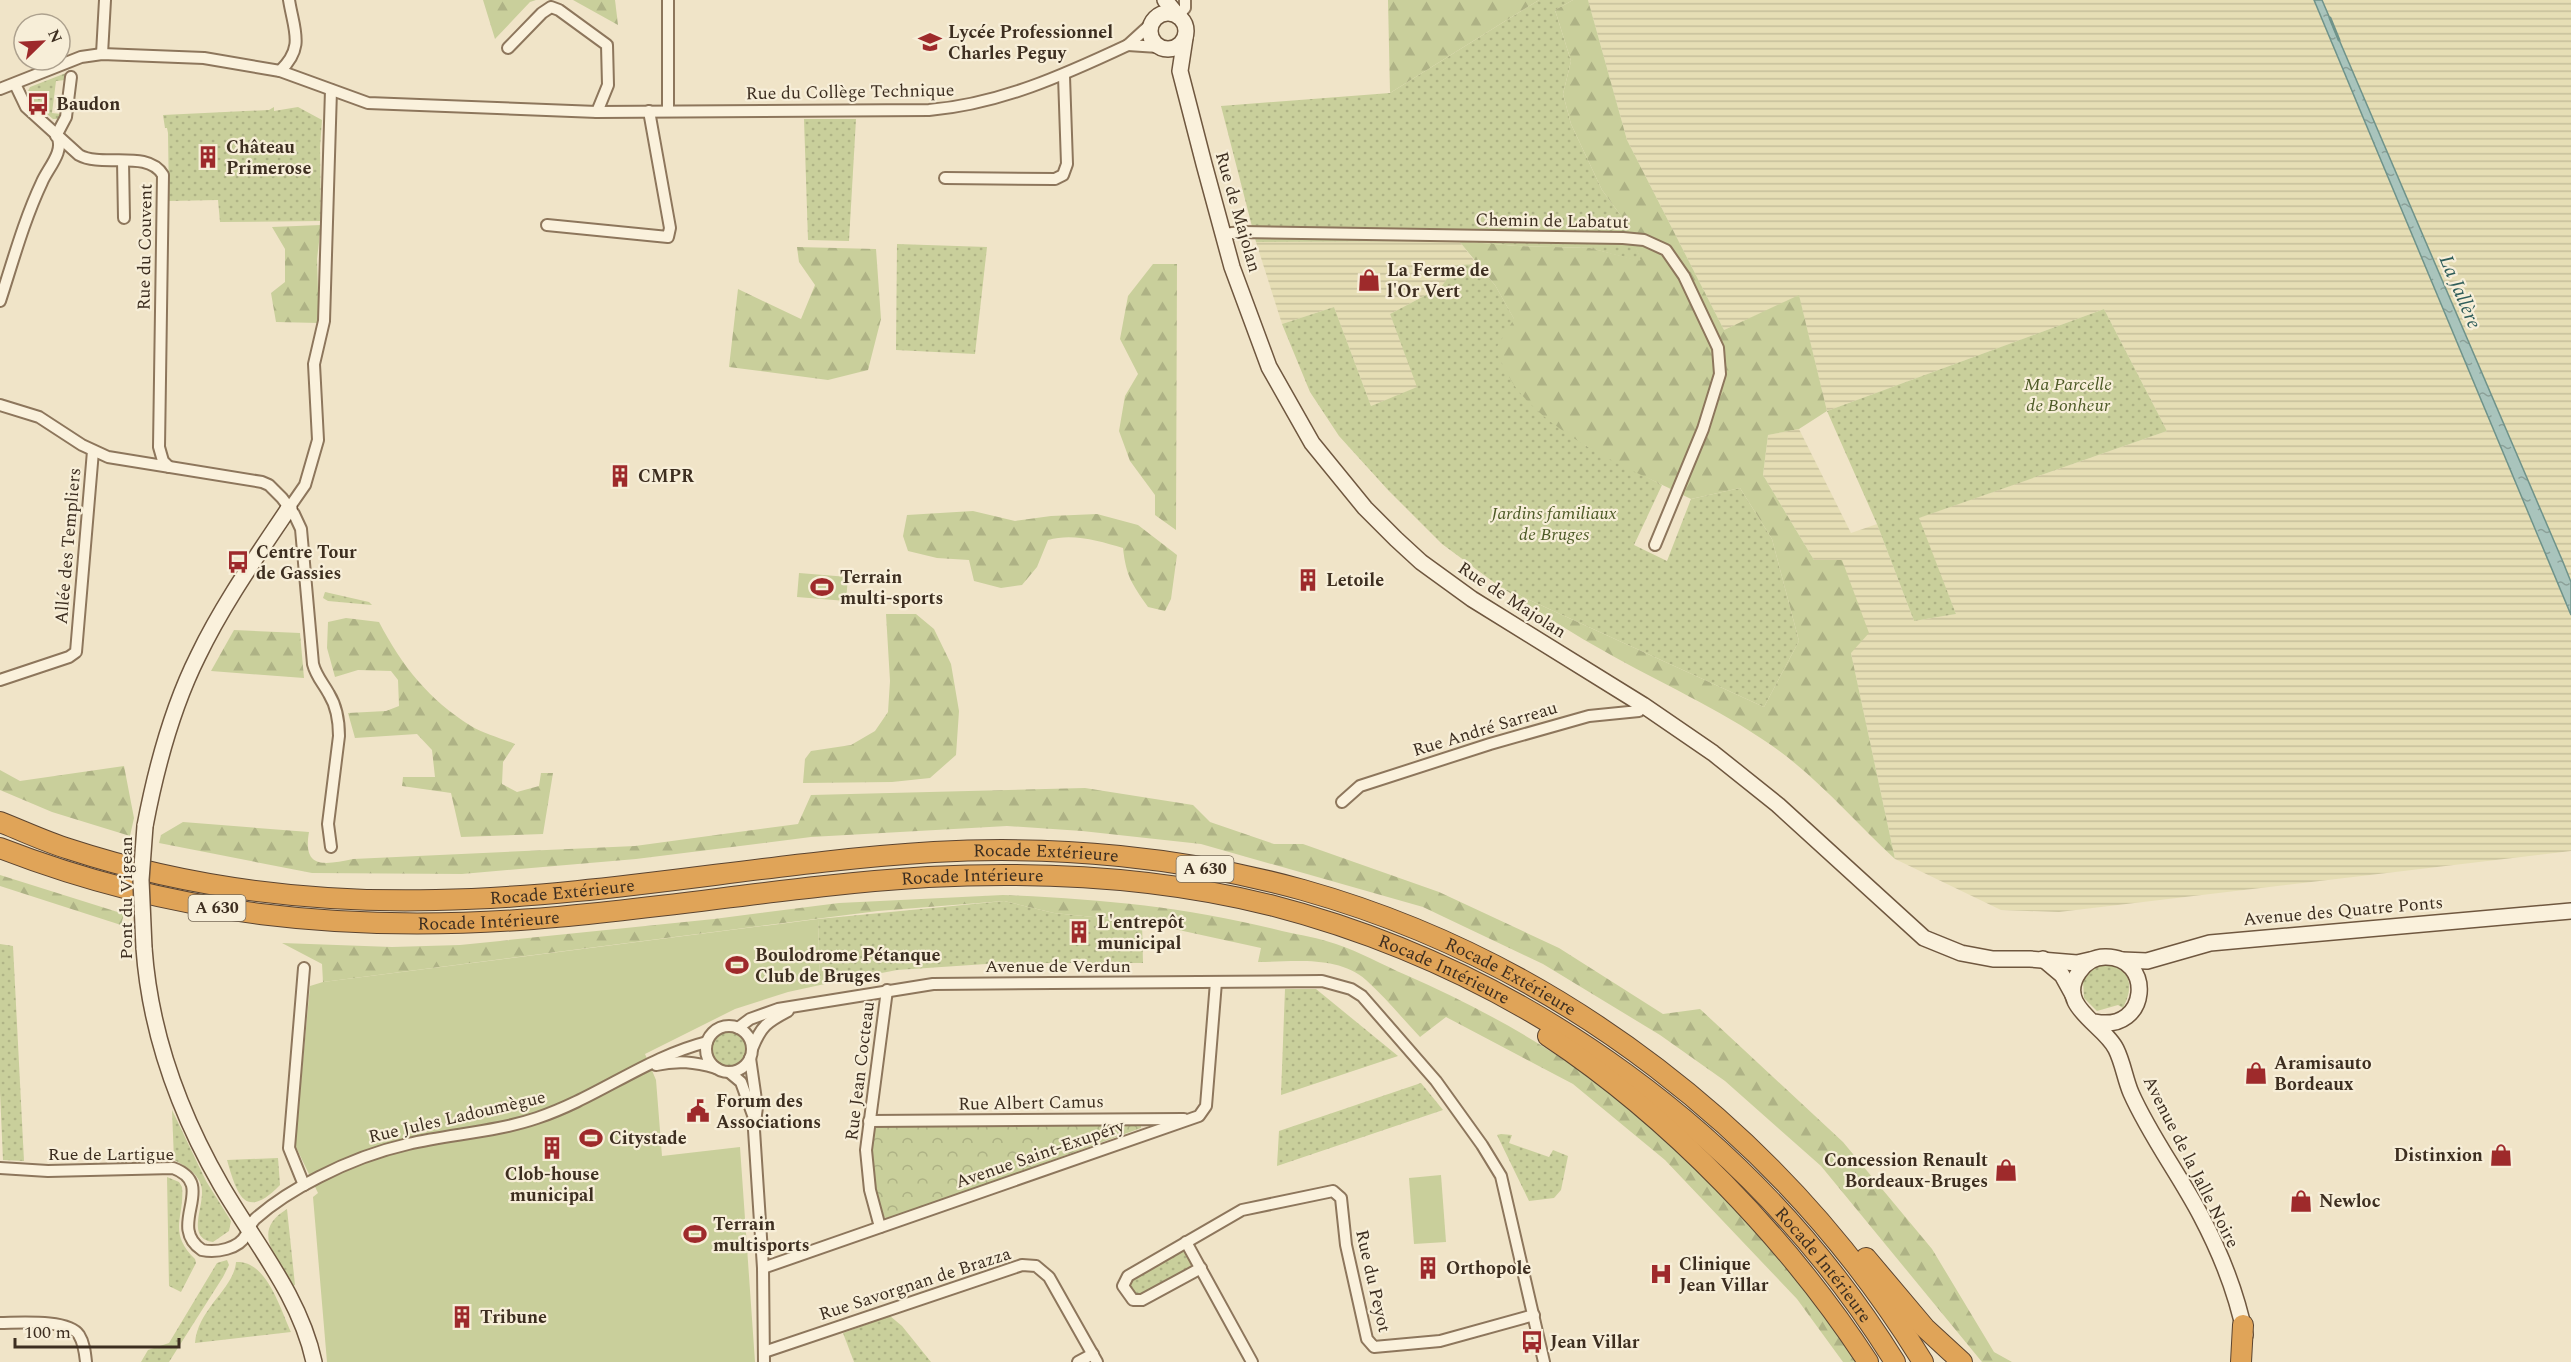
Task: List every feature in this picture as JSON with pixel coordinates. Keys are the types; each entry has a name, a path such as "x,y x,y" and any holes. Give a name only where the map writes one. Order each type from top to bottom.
{"highway":[{"path":"0,808 69,836 123,852 130,866"},
{"name":"Rocade Extérieure","path":"0,822 68,849 130,866 239,890 386,900 440,900 541,894 876,856 994,850 1110,855 1212,870 1300,889 1345,903 1472,955 1522,980 1647,1060 1696,1100 1770,1167 1851,1259 1886,1304 1923,1362"},
{"name":"Rocade Intérieure","path":"0,848 152,896 240,913 337,922 401,924 533,919 765,892 915,878 995,875 1070,875 1174,887 1268,905 1373,938 1456,974 1556,1026 1659,1098 1708,1140 1764,1194 1830,1268 1895,1362"},
{"path":"0,863 17,867 39,862"},
{"path":"1456,974 1553,1039 1652,1116 1717,1178 1763,1228 1812,1285 1868,1362"},
{"path":"1770,1167 1857,1248 1925,1328 1962,1362"},
{"path":"2241,1362 2243,1325"}],"street":[{"path":"0,89 81,57 102,54 105,0"},
{"path":"280,71 294,56 297,47 289,0"},
{"path":"668,0 668,111"},
{"path":"1155,0 1150,34 1160,48 1173,49 1185,38 1185,26 1165,0"},
{"path":"1178,16 1185,8 1185,0"},
{"path":"508,48 542,13 551,8 607,45 608,85 597,111"},
{"path":"1152,22 1168,13 1178,16"},
{"name":"Rue du Collège Technique","path":"102,54 204,58 280,71 368,103 597,111 929,110 962,107 1064,76 1128,45 1152,22"},
{"name":"Rue de Majolan","path":"1185,38 1180,71 1241,295 1269,367 1312,443 1365,508 1412,554 1445,580 1643,705 1713,753 1778,805 1924,938 1961,953 1993,959 2043,959 2077,963 2091,960"},
{"name":"Rue du Collège Technique","path":"1128,45 1160,48"},
{"name":"Rue de Majolan","path":"1160,48 1180,71"},
{"path":"945,178 1055,179 1063,175 1067,164 1064,76"},
{"path":"0,301 32,205 58,152 59,141 56,136 66,117 71,77"},
{"name":"Rue du Couvent","path":"15,84 22,102 56,136 83,157 152,163 163,175 159,447 163,461 169,467"},
{"path":"289,508 305,485 315,455 318,423 314,364 324,321 331,90"},
{"path":"548,225 668,237 670,228 649,111"},
{"path":"123,160 124,218"},
{"name":"Chemin de Labatut","path":"1223,234 1242,232 1623,238 1644,240 1666,250 1684,276 1718,348 1720,374 1703,429 1655,544"},
{"path":"0,405 39,417 93,452 122,460 262,482 275,490 289,508 301,529 313,664 318,678 331,696 339,722 328,824 331,847"},
{"name":"Allée des Templiers","path":"0,680 69,657 76,651 93,452"},
{"name":"Pont du Vigean","path":"289,508 238,584 197,657 164,744 145,826 141,880 144,948 154,1022 173,1083 200,1146 292,1302 314,1362"},
{"name":"Rue André Sarreau","path":"1342,802 1360,786 1425,765 1568,721 1608,712 1639,711 1643,705"},
{"name":"Avenue des Quatre Ponts","path":"2122,960 2147,961 2210,943 2571,911"},
{"path":"2117,1050 2121,1029 2139,1000 2148,976 2178,952"},
{"path":"2073,996 2076,976 2082,967 2091,960 2101,957 2122,960 2131,967 2138,977 2139,1000"},
{"path":"2043,959 2062,975 2081,1012 2095,1022 2114,1023 2130,1014"},
{"path":"303,1185 289,1148 304,968"},
{"name":"Avenue de Verdun","path":"738,1028 764,1012 887,990 969,983 1322,981 1351,988 1362,996 1432,1075 1495,1165 1506,1188 1544,1362"},
{"path":"1193,1118 1204,1112 1206,1107 1216,982"},
{"name":"Rue Jean Cocteau","path":"880,1227 870,1190 866,1150 887,990"},
{"name":"Avenue de Verdun","path":"751,1053 759,1031 768,1021 796,1007"},
{"name":"Avenue de la Jalle Noire","path":"2095,1022 2117,1050 2131,1092 2205,1225 2229,1283 2243,1325 2250,1362"},
{"path":"755,1124 741,1082 729,1072 716,1068 708,1056 707,1042 716,1030 730,1026 738,1028 748,1036 751,1053 757,1107 755,1124 763,1268 764,1357"},
{"name":"Rue Jules Ladoumègue","path":"249,1228 256,1218 303,1185 348,1162 382,1150 538,1118 566,1107 682,1048 707,1042"},
{"path":"729,1072 741,1068 751,1053"},
{"name":"Rue Jules Ladoumègue","path":"650,1066 673,1061 692,1062 716,1068"},
{"name":"Rue Albert Camus","path":"869,1121 1193,1118"},
{"name":"Avenue Saint-Exupéry","path":"763,1268 1193,1118"},
{"name":"Rue de Lartigue","path":"0,1168 45,1171 174,1168 188,1176 192,1183 194,1192 187,1230 197,1246 210,1252 228,1249 246,1237 249,1228"},
{"name":"Rue du Peyot","path":"1186,1242 1242,1210 1329,1191 1338,1193 1341,1198 1346,1245 1369,1344 1374,1347 1440,1341 1534,1315"},
{"path":"1201,1268 1142,1300 1133,1300 1123,1286 1128,1276 1186,1242 1201,1268 1252,1362"},
{"name":"Rue Savorgnan de Brazza","path":"764,1357 1022,1265 1036,1266 1048,1277 1095,1358"},
{"path":"0,1323 66,1325 78,1333 85,1347 86,1362"},
{"path":"1078,1362 1095,1358"}],"shaded area":[{"path":"1588,0 2571,0 2571,851 2059,912 2001,910 1895,859 1851,653 1814,560 1763,475 1768,435 1799,429 1851,533 1877,524 1914,621 1956,614 1918,518 2167,431 2104,309 1827,411 1799,296 1724,330 1627,140"},
{"path":"1459,241 1477,264 1457,265 1441,287 1390,314 1418,387 1371,406 1334,307 1282,324 1256,242"}],"green space":[{"path":"483,0 536,0 530,2 495,39"},
{"path":"573,0 615,0 618,25"},
{"path":"1388,0 1539,0 1390,93"},
{"path":"1539,0 1573,0 1555,10 1571,61 1563,94 1571,124 1602,190 1627,224 1642,262 1590,248 1517,246 1459,241 1256,242 1221,106 1390,93"},
{"path":"1573,0 1588,0 1627,140 1724,330 1799,295 1827,411 1799,429 1768,435 1763,475 1814,560 1842,560 1869,633 1851,653 1895,859 1820,785 1771,745 1710,707 1625,663 1499,586 1764,707 1799,641 1772,539 1740,488 1691,499 1579,442 1539,412 1517,389 1495,350 1514,319 1495,285 1459,241 1517,246 1590,248 1641,261 1627,224 1602,190 1571,124 1563,94 1571,61 1555,10"},
{"path":"66,73 65,80 56,81 52,113 61,114 58,119 53,119 30,100 28,91 30,87"},
{"path":"274,107 274,111 298,107 322,120 321,221 220,222 218,200 169,201 168,133 163,115 269,110"},
{"path":"804,119 856,119 849,241 808,240"},
{"path":"321,225 317,259 319,323 276,322 271,293 285,282 285,249 272,227"},
{"path":"897,244 987,247 975,354 896,350"},
{"path":"797,247 876,249 881,319 868,370 828,380 729,367 738,289 801,319 815,285 799,262"},
{"path":"1153,264 1177,264 1176,530 1155,515 1155,495 1130,461 1119,431 1125,396 1138,374 1120,339 1128,296"},
{"name":"Jardins familiaux de Bruges","path":"1477,264 1495,285 1585,445 1662,485 1634,545 1667,561 1691,499 1740,488 1772,539 1799,641 1764,707 1499,586 1442,544 1388,490 1339,436 1310,392 1282,324 1334,307 1371,406 1417,387 1390,314 1441,287 1457,265"},
{"name":"Ma Parcelle de Bonheur","path":"2104,309 2167,431 1919,518 1956,614 1914,621 1877,524 1827,411"},
{"path":"973,511 1015,521 1051,516 1097,514 1138,525 1177,555 1171,599 1165,611 1148,607 1131,579 1123,548 1086,539 1067,537 1048,540 1037,567 1022,585 1001,588 974,581 969,560 937,558 908,551 903,536 907,515"},
{"name":"Terrain multi-sports","path":"799,573 848,577 846,601 797,597"},
{"path":"325,592 369,602 372,605 328,601 323,598"},
{"path":"886,614 916,614 934,629 951,664 959,711 956,755 930,778 892,782 803,783 805,759 811,751 851,745 875,731 888,712 890,681"},
{"path":"346,618 379,622 407,667 442,705 476,729 515,744 503,762 502,784 517,792 539,786 541,773 553,773 543,834 461,837 451,793 402,786 403,777 435,777 432,750 417,734 355,738 348,713 386,711 399,706 398,680 391,671 358,670 335,677 327,648 328,622"},
{"path":"234,630 300,633 304,678 211,671"},
{"path":"124,766 134,818 130,836 52,812 0,790 0,770 20,781"},
{"path":"1085,788 1193,805 1210,822 1274,844 1303,844 1439,892 1559,948 1663,1014 1700,1009 1843,1142 1932,1249 1994,1352 2012,1362 1982,1362 1821,1166 1725,1081 1660,1035 1543,964 1423,907 1201,844 1082,831 1007,826 811,837 636,859 462,874 312,873 159,843 161,835 183,822 309,832 309,853 313,859 326,863 353,859 635,846 798,824 811,795"},
{"path":"0,875 124,914 121,925 0,886"},
{"path":"1003,895 1109,902 1177,910 1323,940 1345,947 1454,997 1500,1022 1546,1048 1589,1077 1628,1107 1701,1173 1800,1284 1859,1362 1843,1362 1797,1299 1665,1160 1573,1084 1446,1017 1420,1037 1366,980 1355,972 1328,963 1258,962 1261,948 1142,922 1054,913 1004,901 878,911 323,982 322,964 282,943 392,947 460,945 714,919 839,903"},
{"path":"1004,901 1054,913 1142,922 1143,963 1001,963 897,970 820,985 818,919"},
{"path":"818,919 820,985 788,992 735,1009 645,1054 656,1080 662,1156 740,1147 755,1362 327,1362 313,1197 318,1193 295,1145 310,986 323,982"},
{"path":"0,944 13,946 24,1161 3,1160 0,1092"},
{"path":"2105,964 2121,970 2128,980 2129,993 2123,1008 2118,1005 2097,1011 2084,998 2083,980 2096,966"},
{"path":"1285,989 1316,989 1398,1056 1281,1095"},
{"path":"729,1031 741,1037 747,1049 741,1061 729,1067 717,1061 711,1049 717,1037"},
{"path":"1421,1083 1443,1110 1277,1166 1279,1131"},
{"path":"172,1110 206,1181 231,1221 229,1231 213,1242 204,1239 198,1227 202,1192 199,1180 190,1170 174,1160"},
{"path":"1133,1123 1141,1125 1141,1128 889,1219 883,1217 872,1163 873,1130 877,1127"},
{"path":"1497,1135 1512,1135 1509,1143 1549,1157 1553,1150 1568,1156 1561,1190 1554,1198 1529,1201"},
{"path":"278,1158 280,1185 268,1196 258,1201 250,1202 244,1199 235,1184 227,1160"},
{"path":"1441,1175 1446,1242 1414,1244 1409,1178"},
{"path":"167,1177 179,1182 182,1187 179,1232 196,1263 181,1292 169,1286"},
{"path":"287,1209 295,1285 293,1286 274,1255 268,1236 270,1227 276,1218"},
{"path":"1182,1250 1189,1254 1193,1261 1191,1267 1139,1295 1132,1291 1129,1282 1131,1276"},
{"path":"227,1260 229,1265 223,1277 169,1362 141,1362 148,1350 169,1343 217,1263"},
{"path":"236,1262 247,1263 264,1277 277,1299 291,1332 195,1343 202,1319 229,1281"},
{"path":"890,1316 902,1326 931,1362 854,1362 843,1333"}],"water":[{"path":"2314,0 2322,0 2563,562 2571,582 2571,615"}],"waterway":[{"name":"La Jallère","path":"2330,18 2339,40"}],"place":[{"name":"Lycée Professionnel Charles Peguy","path":"930,42"},
{"name":"Baudon","path":"38,104"},
{"name":"Château Primerose","path":"208,157"},
{"name":"La Ferme de l'Or Vert","path":"1369,280"},
{"name":"CMPR","path":"620,476"},
{"name":"Centre Tour de Gassies","path":"238,562"},
{"name":"Letoile","path":"1308,580"},
{"name":"Terrain multi-sports","path":"822,587"},
{"name":"L'entrepôt municipal","path":"1079,932"},
{"name":"Boulodrome Pétanque Club de Bruges","path":"737,965"},
{"name":"Aramisauto Bordeaux","path":"2256,1073"},
{"name":"Forum des Associations","path":"698,1111"},
{"name":"Citystade","path":"591,1138"},
{"name":"Clob-house municipal","path":"552,1148"},
{"name":"Distinxion","path":"2501,1155"},
{"name":"Concession Renault Bordeaux-Bruges","path":"2006,1170"},
{"name":"Newloc","path":"2301,1201"},
{"name":"Terrain multisports","path":"695,1234"},
{"name":"Orthopole","path":"1428,1268"},
{"name":"Clinique Jean Villar","path":"1661,1274"},
{"name":"Tribune","path":"462,1317"},
{"name":"Jean Villar","path":"1532,1342"}]}
